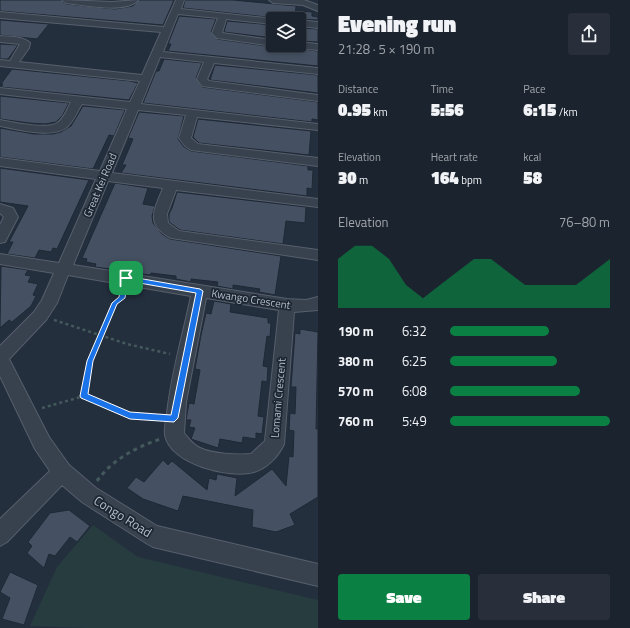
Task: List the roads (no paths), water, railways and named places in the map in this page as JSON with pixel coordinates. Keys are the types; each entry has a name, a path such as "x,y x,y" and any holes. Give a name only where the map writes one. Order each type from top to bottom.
{"street":[{"path":"66,0 120,5 130,4 134,0"},
{"name":"Great Kei Road","path":"0,358 40,316 49,303 180,0"},
{"path":"274,0 304,3 318,8"},
{"path":"175,11 266,20"},
{"path":"0,15 167,30"},
{"path":"223,16 217,33 220,36 266,42"},
{"path":"306,24 318,25"},
{"path":"0,38 25,43 24,48 12,65"},
{"path":"306,46 318,47"},
{"path":"157,54 318,71"},
{"path":"210,60 202,79 206,84 318,98"},
{"path":"0,63 146,79"},
{"path":"0,91 318,127"},
{"path":"0,123 50,129 58,127 65,122 78,100"},
{"path":"192,113 185,138 189,144 195,147 318,162"},
{"path":"0,162 318,203"},
{"path":"170,185 159,218 161,226 169,232 176,235 318,255"},
{"path":"0,208 8,211 11,217 0,238"},
{"name":"Kwango Crescent","path":"0,259 64,268 287,305 306,306 316,305 318,303"},
{"name":"Lomami Crescent","path":"200,291 186,357 174,426 183,447 197,456 242,465 252,463 268,452 274,444 287,305"},
{"name":"Congo Road","path":"0,358 42,443 62,472 89,495 153,536 318,575"},
{"path":"0,535 13,520 62,472"}]}
